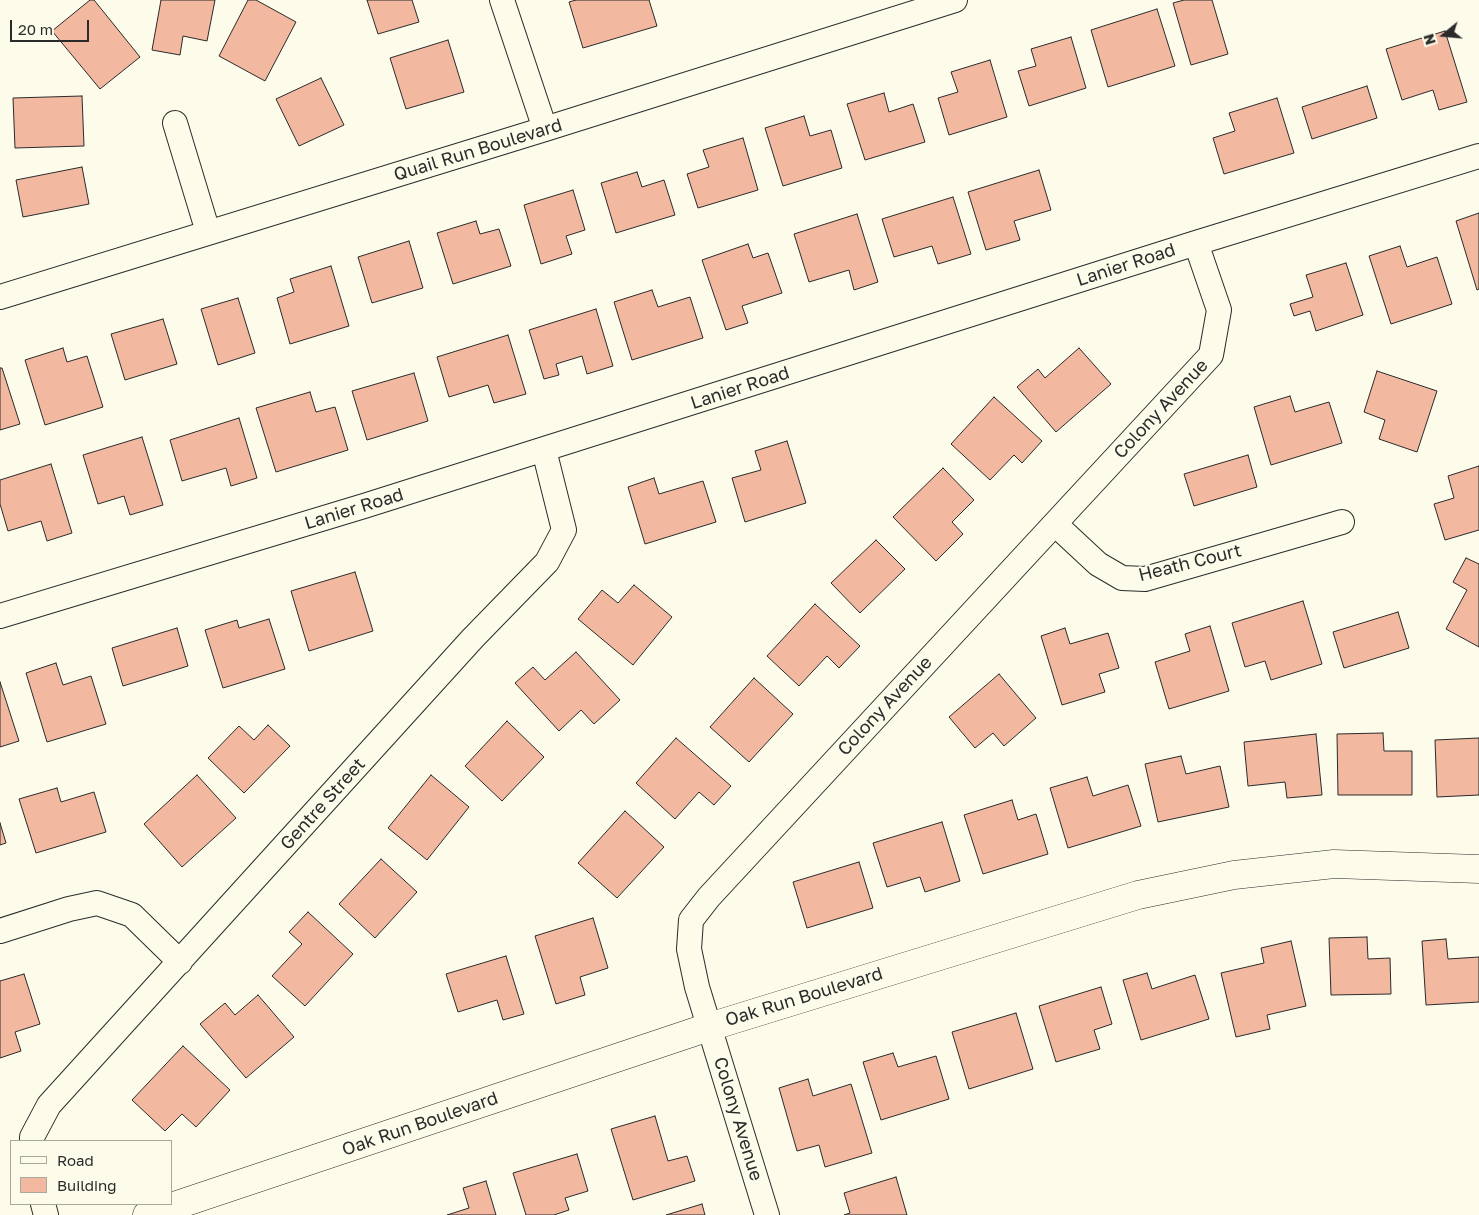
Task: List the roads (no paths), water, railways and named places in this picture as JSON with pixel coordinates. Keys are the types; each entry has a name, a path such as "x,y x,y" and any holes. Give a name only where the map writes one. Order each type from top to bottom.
{"street":[{"path":"502,0 545,129"},
{"name":"Quail Run Boulevard","path":"0,297 955,0"},
{"path":"175,123 208,232"},
{"name":"Lanier Road","path":"0,616 355,509 1196,243 1479,156"},
{"name":"Colony Avenue","path":"768,1215 697,987 688,949 691,920 709,896 1211,355 1219,310 1196,243"},
{"name":"Gentre Street","path":"32,1140 49,1105 473,638 547,562 564,530 544,450"},
{"name":"Heath Court","path":"1055,524 1098,564 1122,578 1144,579 1342,522"},
{"name":"Oak Run Boulevard","path":"147,1215 709,1027 1138,896 1234,875 1334,864 1479,869"},
{"path":"0,931 69,909 97,903 132,915 180,962"}]}
